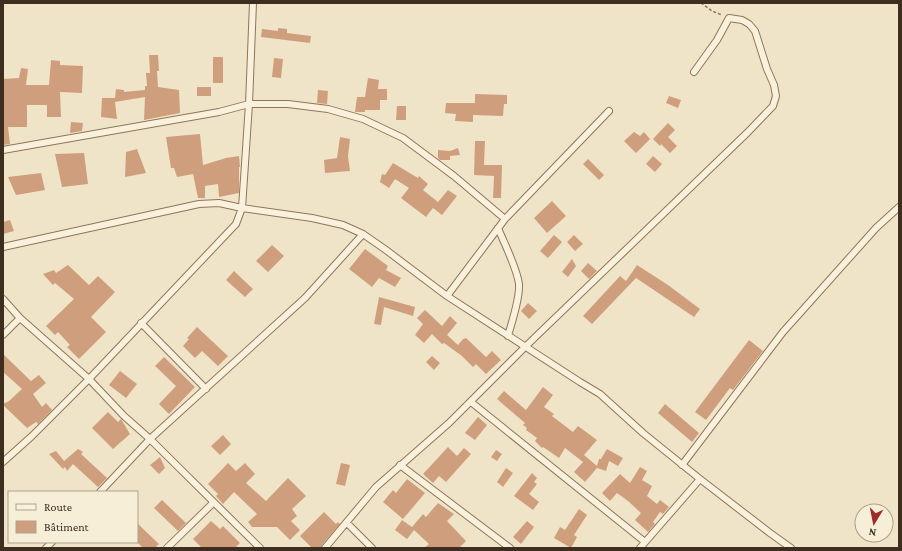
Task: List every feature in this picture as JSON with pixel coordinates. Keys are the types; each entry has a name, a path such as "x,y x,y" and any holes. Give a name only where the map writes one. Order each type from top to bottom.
{"street":[{"path":"3,462 32,436 89,379 236,224 242,208 249,104 253,3"},
{"path":"325,548 376,487 471,402 525,347 748,132 773,106 776,96 774,85 767,69 755,31 745,22 729,18 717,40 694,72"},
{"path":"3,150 219,112 249,104 288,104 328,109 363,119 403,138 447,171 505,219"},
{"path":"447,296 505,219 609,111"},
{"path":"3,247 199,204 219,203 242,208 312,218 344,225 363,234 447,296 600,394 643,433 682,465 791,548"},
{"path":"682,465 783,332 876,228 899,207"},
{"path":"498,228 517,276 519,285 508,336"},
{"path":"101,491 150,439 305,298 363,234"},
{"path":"3,299 20,318 89,379 124,416 150,439 260,548"},
{"path":"3,335 20,318"},
{"path":"141,323 206,389"},
{"path":"471,402 645,542"},
{"path":"400,466 510,548"},
{"path":"640,548 700,479"},
{"path":"167,548 213,503"},
{"path":"347,523 372,548"}],"path":[{"path":"701,3 712,11 729,18"}],"building":[{"path":"278,28 287,29 287,33 311,36 310,43 261,37 262,29 278,31"},
{"path":"149,55 158,55 158,87 179,90 180,113 144,120 145,97 115,102 117,119 101,117 102,98 115,98 116,89 124,90 124,92 145,90 145,86 147,86 146,73 150,73"},
{"path":"213,57 223,57 223,83 213,83"},
{"path":"274,58 283,59 281,78 272,77"},
{"path":"51,60 60,61 60,65 83,66 82,93 60,92 61,117 47,117 47,105 27,105 27,127 8,127 10,144 3,145 3,79 19,78 21,68 28,69 26,85 49,85"},
{"path":"368,78 379,80 378,89 387,89 387,100 380,100 380,110 355,112 357,97 365,97"},
{"path":"197,87 211,87 211,96 197,96"},
{"path":"318,90 328,91 327,104 317,103"},
{"path":"475,94 507,95 507,104 504,104 503,116 473,115 473,122 455,121 456,114 445,113 446,103 475,103"},
{"path":"669,96 681,100 678,108 666,103"},
{"path":"397,106 406,106 406,120 396,120"},
{"path":"71,122 83,123 82,131 70,133"},
{"path":"668,123 675,130 668,137 677,146 670,153 661,144 660,146 653,139"},
{"path":"634,132 640,136 644,132 650,139 636,153 624,141"},
{"path":"200,134 203,165 226,158 239,156 239,193 219,197 218,184 205,186 205,198 198,198 193,174 177,177 174,168 171,168 166,137"},
{"path":"340,137 350,139 348,156 350,171 325,173 324,160 337,158"},
{"path":"475,141 485,141 484,165 502,165 501,198 493,198 494,176 474,175"},
{"path":"458,148 460,155 450,156 450,160 440,160 438,158 438,150 450,151"},
{"path":"137,149 146,173 125,177 126,152"},
{"path":"84,153 88,184 62,187 55,154"},
{"path":"653,156 662,164 655,172 646,164"},
{"path":"588,159 604,175 599,180 583,164"},
{"path":"393,163 418,178 419,176 428,184 423,190 438,202 448,190 457,196 442,215 433,208 426,217 401,198 409,188 395,179 389,188 380,182 382,174 385,175"},
{"path":"41,173 45,190 16,195 8,177"},
{"path":"552,201 566,216 547,233 534,218"},
{"path":"10,220 14,231 3,234 3,222"},
{"path":"554,235 562,242 548,258 540,251"},
{"path":"574,235 583,244 575,251 567,242"},
{"path":"272,245 284,256 268,272 256,261"},
{"path":"365,249 388,266 386,270 401,278 395,287 379,278 372,287 349,269"},
{"path":"572,259 576,266 568,277 562,272"},
{"path":"588,263 597,271 589,279 581,271"},
{"path":"68,265 89,285 98,276 115,292 91,317 106,332 79,359 67,347 70,345 58,332 55,335 46,326 74,299 55,283 53,285 43,274 54,270 56,273"},
{"path":"637,265 668,285 700,309 694,317 636,278 592,324 583,316 620,276 626,281"},
{"path":"234,271 253,289 245,297 226,280"},
{"path":"379,297 415,307 413,316 384,307 381,325 374,324"},
{"path":"528,303 537,311 529,319 521,311"},
{"path":"425,310 442,326 450,316 457,323 447,335 458,345 463,339 466,338 486,357 492,351 501,360 486,374 476,364 473,367 462,356 444,343 442,344 432,334 424,343 415,335 423,324 417,318"},
{"path":"197,327 228,356 218,366 202,351 195,358 183,346 189,339 187,338"},
{"path":"749,340 763,351 733,390 730,388 706,420 695,412"},
{"path":"3,354 31,381 39,375 46,383 33,394 42,407 46,403 52,410 38,424 36,422 27,428 3,405 22,389 3,372"},
{"path":"432,356 440,363 434,370 426,362"},
{"path":"164,357 195,387 169,414 159,404 176,386 155,366"},
{"path":"120,371 137,384 126,398 109,385"},
{"path":"543,387 553,395 544,407 554,414 552,416 573,432 578,426 597,440 584,455 597,466 599,459 601,459 607,449 623,458 618,466 609,461 606,471 597,468 585,482 574,472 583,462 565,448 559,458 543,447 542,448 535,441 537,438 526,430 527,428 523,425 525,423 497,399 504,391 526,410"},
{"path":"665,404 699,433 692,442 658,413"},
{"path":"108,412 118,422 121,419 130,434 113,449 92,428"},
{"path":"478,417 487,425 475,440 465,433"},
{"path":"223,435 231,444 220,455 211,446"},
{"path":"448,447 457,456 464,448 471,454 446,482 439,476 433,483 423,474"},
{"path":"78,449 83,452 81,454 107,478 98,487 73,464 67,471 65,467 63,469 49,454 56,451 64,461"},
{"path":"496,450 502,454 497,461 491,457"},
{"path":"160,457 165,468 159,474 150,465"},
{"path":"228,463 236,471 245,463 255,474 246,483 266,501 288,478 306,496 292,509 297,516 291,521 300,530 290,540 277,527 252,527 248,522 257,514 234,492 223,504 216,496 218,494 208,484"},
{"path":"341,463 350,465 345,486 336,484"},
{"path":"640,467 647,471 642,480 652,486 647,496 657,504 660,500 669,507 663,514 660,512 653,522 655,524 648,532 635,520 641,513 628,501 617,493 610,501 602,493 620,474 630,483"},
{"path":"506,468 513,473 503,487 497,482"},
{"path":"532,473 537,478 534,482 537,484 529,494 539,502 533,510 514,496"},
{"path":"407,479 425,493 403,519 383,502 393,490 396,493"},
{"path":"162,500 186,523 178,531 154,508"},
{"path":"438,503 454,514 447,521 466,541 459,548 424,548 429,544 414,530 407,539 395,530 402,520 412,527 423,514 426,517"},
{"path":"579,509 587,515 574,535 577,537 571,548 554,538 560,527 565,530"},
{"path":"324,512 336,524 338,522 340,524 321,548 312,548 300,536"},
{"path":"211,521 220,529 223,526 240,543 235,548 202,548 193,539"},
{"path":"527,521 534,527 521,544 513,537"},
{"path":"138,524 159,544 155,548 143,548 138,543"}]}
